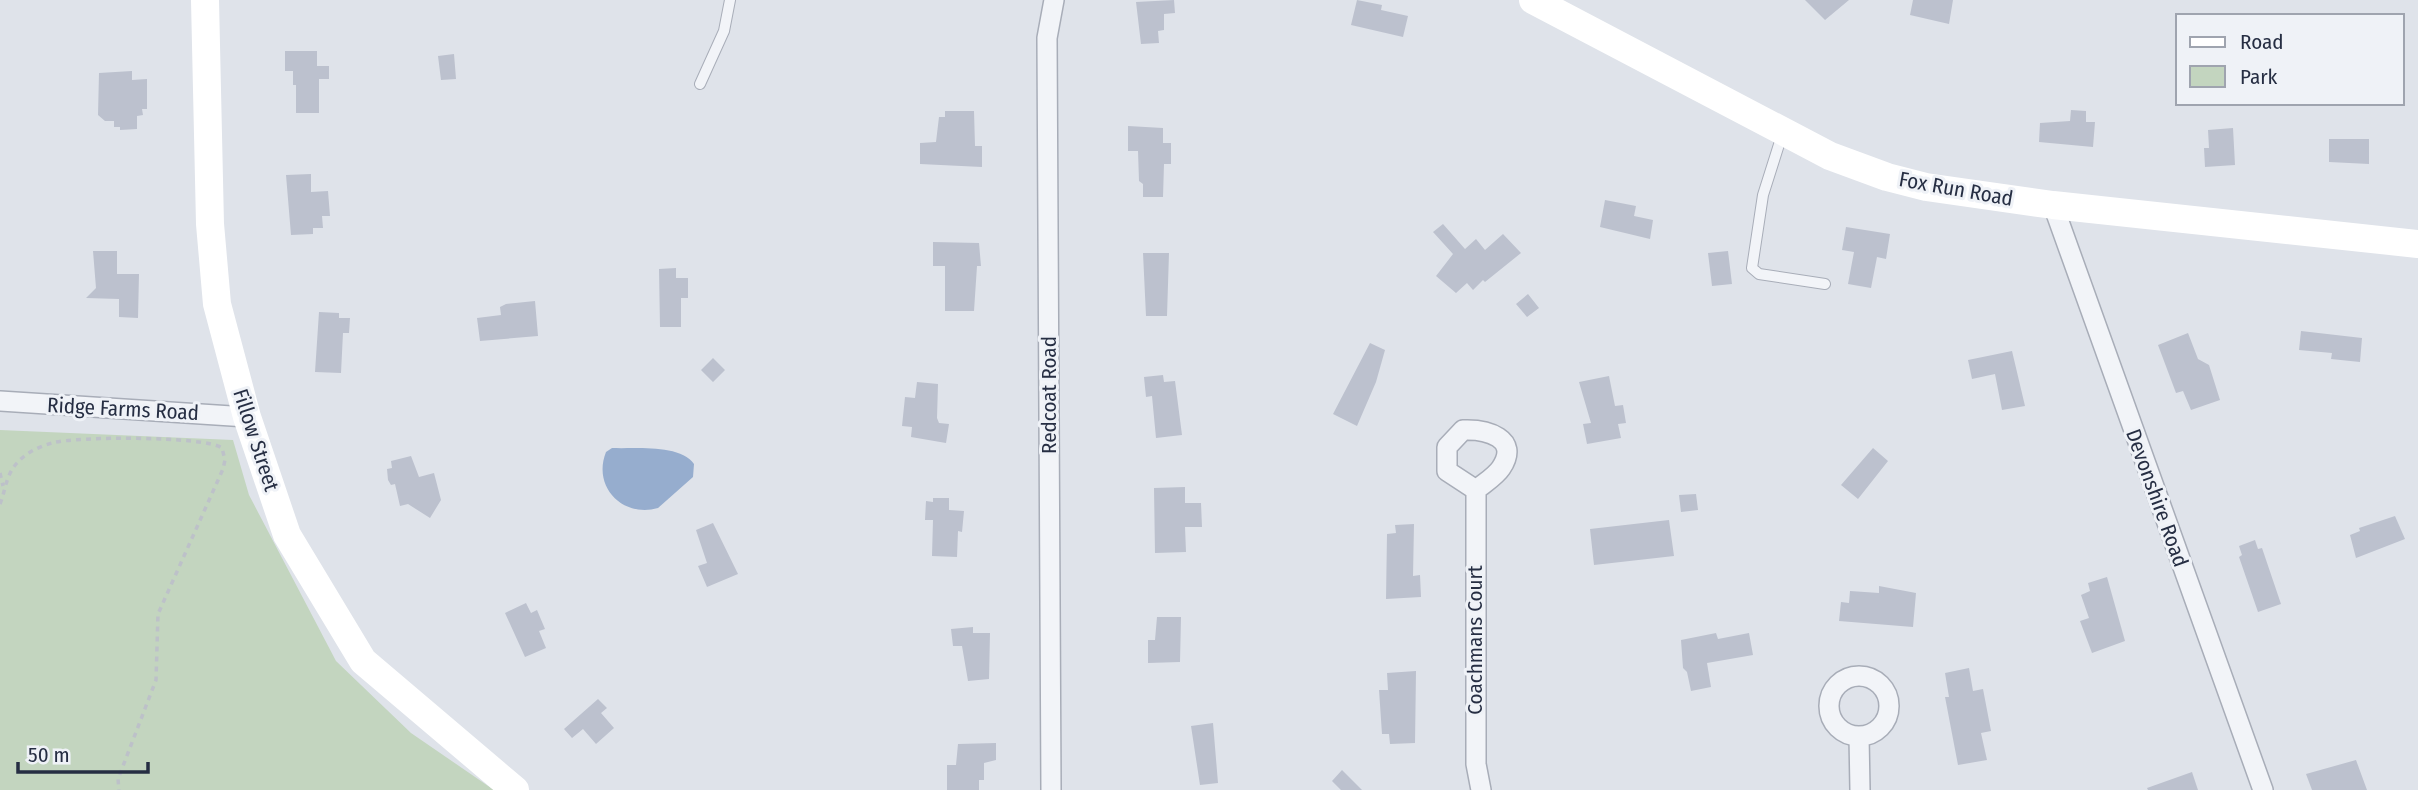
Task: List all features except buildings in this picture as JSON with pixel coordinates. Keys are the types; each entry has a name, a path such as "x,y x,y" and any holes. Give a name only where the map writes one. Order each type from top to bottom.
{"street":[{"name":"Fillow Street","path":"205,0 210,225 217,304 247,417 288,535 363,661 515,790"},
{"name":"Redcoat Road","path":"1051,790 1047,38 1054,0"},
{"name":"Fox Run Road","path":"1533,0 1830,156 1887,177 1926,187 2053,205 2418,244"},
{"name":"Devonshire Road","path":"2053,205 2263,790"},
{"name":"Ridge Farms Road","path":"0,401 247,417"},
{"name":"Coachmans Court","path":"1476,490 1476,764 1481,790"},
{"path":"1859,736 1860,790"}],"lane":[{"path":"700,84 723,31 730,0"},
{"path":"1783,131 1763,195 1752,268 1759,274 1825,284"}],"path":[{"path":"0,505 4,488 19,461 54,442 93,438 209,441 222,449 225,460 223,469 158,614 156,680 122,766 119,790"},
{"path":"0,473 4,488"}],"green space":[{"path":"0,430 233,440 249,495 336,661 411,733 494,790 0,790"}],"water":[{"path":"612,448 656,449 679,453 694,464 693,477 658,508 633,508 614,497 603,477 606,452"}]}
